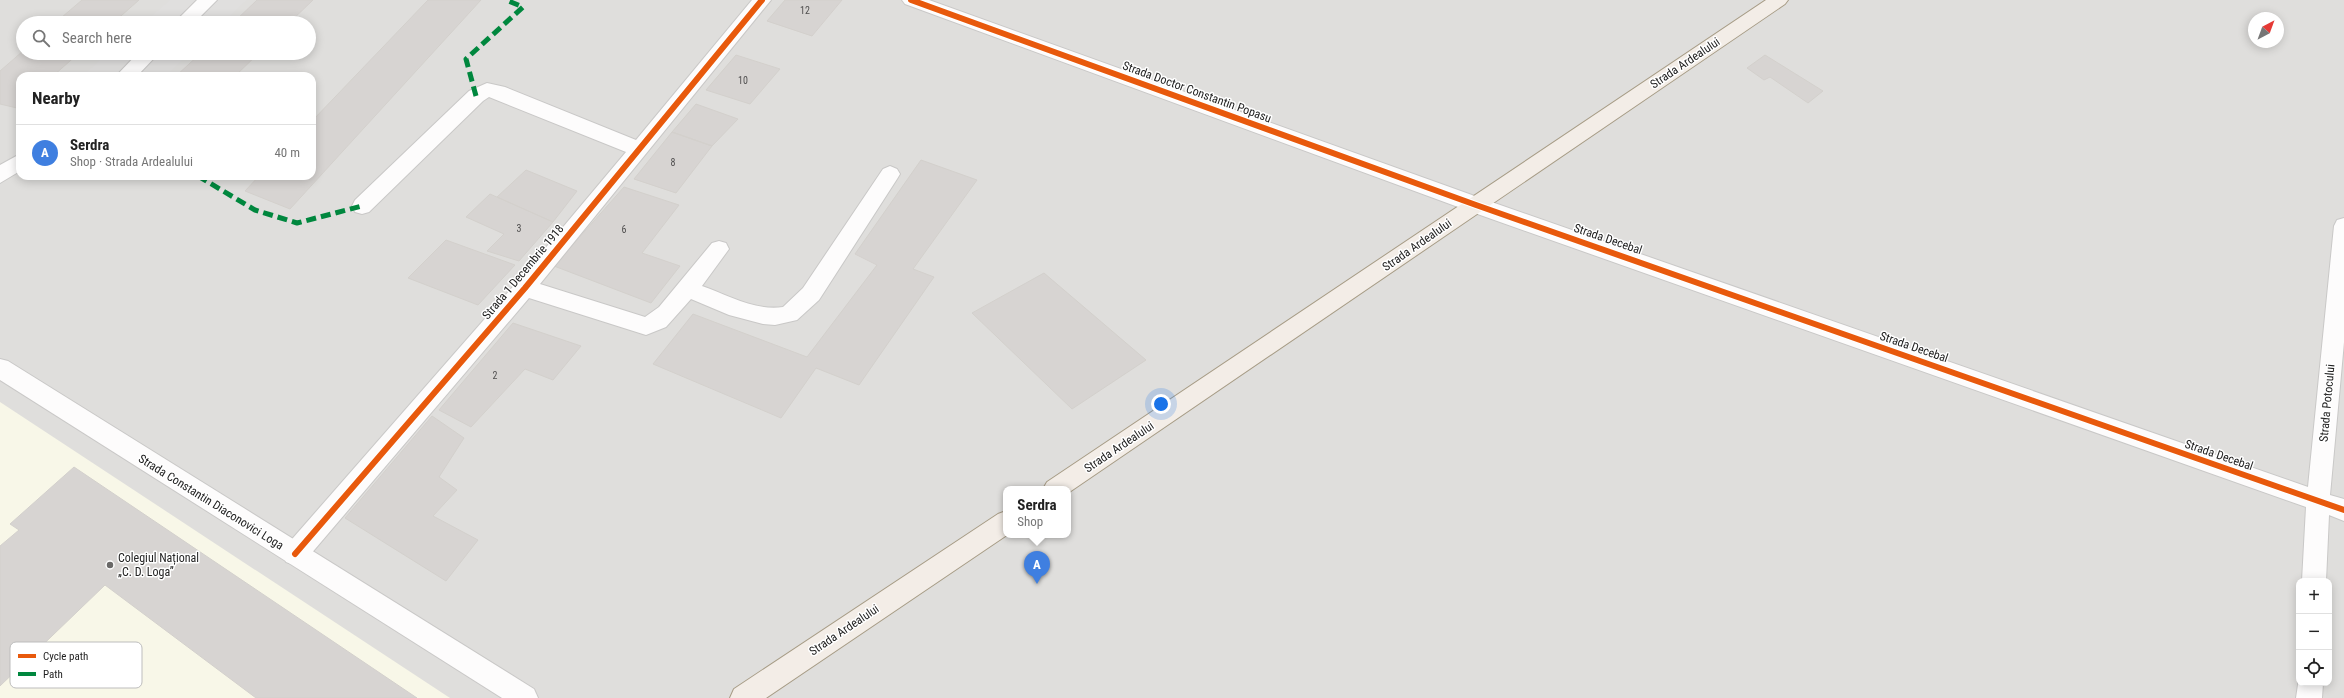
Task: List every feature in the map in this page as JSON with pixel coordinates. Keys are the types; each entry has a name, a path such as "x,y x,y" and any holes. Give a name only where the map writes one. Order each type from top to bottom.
{"main road":[{"name":"Strada Ardealului","path":"1059,486 1779,0"},
{"name":"Strada Ardealului","path":"743,698 1003,524"}],"street":[{"path":"191,16 208,0"},
{"name":"Strada 1 Decembrie 1918","path":"295,554 525,288 762,0"},
{"name":"Strada Doctor Constantin Popasu","path":"911,0 1476,204"},
{"path":"129,72 142,60"},
{"path":"362,206 476,96 487,90 498,92 639,149"},
{"path":"0,175 16,164"},
{"path":"687,288 763,317 786,315 798,308 811,294 890,174"},
{"name":"Strada Decebal","path":"1476,204 2344,510"},
{"name":"Strada Potocului","path":"2314,578 2318,501 2344,226"},
{"path":"525,288 646,326 658,321 667,313 718,249"},
{"name":"Strada Constantin Diaconovici Loga","path":"0,368 525,698"},
{"path":"2309,698 2310,686"}],"shaded area":[{"path":"0,0 2344,0 2344,698 0,698"},
{"path":"170,0 247,0 230,16 151,16"},
{"path":"100,60 183,60 170,72 87,72"},
{"name":"Colegiul Național „C. D. Loga”","path":"0,402 450,698 0,698"}],"building":[{"path":"82,0 139,0 121,16 63,16"},
{"path":"257,0 313,0 296,16 240,16"},
{"path":"428,0 481,0 290,209 245,191 255,180 316,180 316,117"},
{"path":"785,0 842,0 812,36 767,21"},
{"path":"736,55 780,69 750,104 706,90"},
{"path":"1765,55 1823,91 1808,103 1770,77 1764,80 1747,68"},
{"path":"16,57 16,60 71,60 58,72 16,72 16,108 0,104 0,71"},
{"path":"193,60 252,60 239,72 180,72"},
{"path":"696,104 738,119 712,146 672,132"},
{"path":"672,132 712,146 676,193 634,179"},
{"path":"921,160 977,180 913,269 934,277 859,385 816,368 781,418 653,364 693,314 807,357 877,265 855,254"},
{"path":"526,170 577,191 553,222 497,197"},
{"path":"624,187 679,205 642,253 680,266 651,303 554,266"},
{"path":"490,194 553,222 519,261 487,251 504,234 466,217"},
{"path":"446,240 515,265 478,305 408,278"},
{"path":"1044,273 1146,360 1072,409 972,313"},
{"path":"513,323 581,346 553,380 525,369 471,427 439,410"},
{"path":"432,416 464,438 439,477 457,490 433,516 478,540 446,581 345,518"},
{"name":"Colegiul Național „C. D. Loga”","path":"74,467 417,698 256,698 105,585 46,642 10,642 10,676 0,686 0,546 19,530 10,524"}],"marked path":[{"path":"476,96 466,59 523,7 506,0"},
{"path":"205,180 255,210 297,223 362,206"}],"cycle path":[{"path":"295,554 525,288 762,0"},
{"path":"911,0 1476,205 2344,510"}],"place":[{"name":"Colegiul Național „C. D. Loga”","path":"110,565"},
{"name":"Serdra","path":"1037,584"}]}
